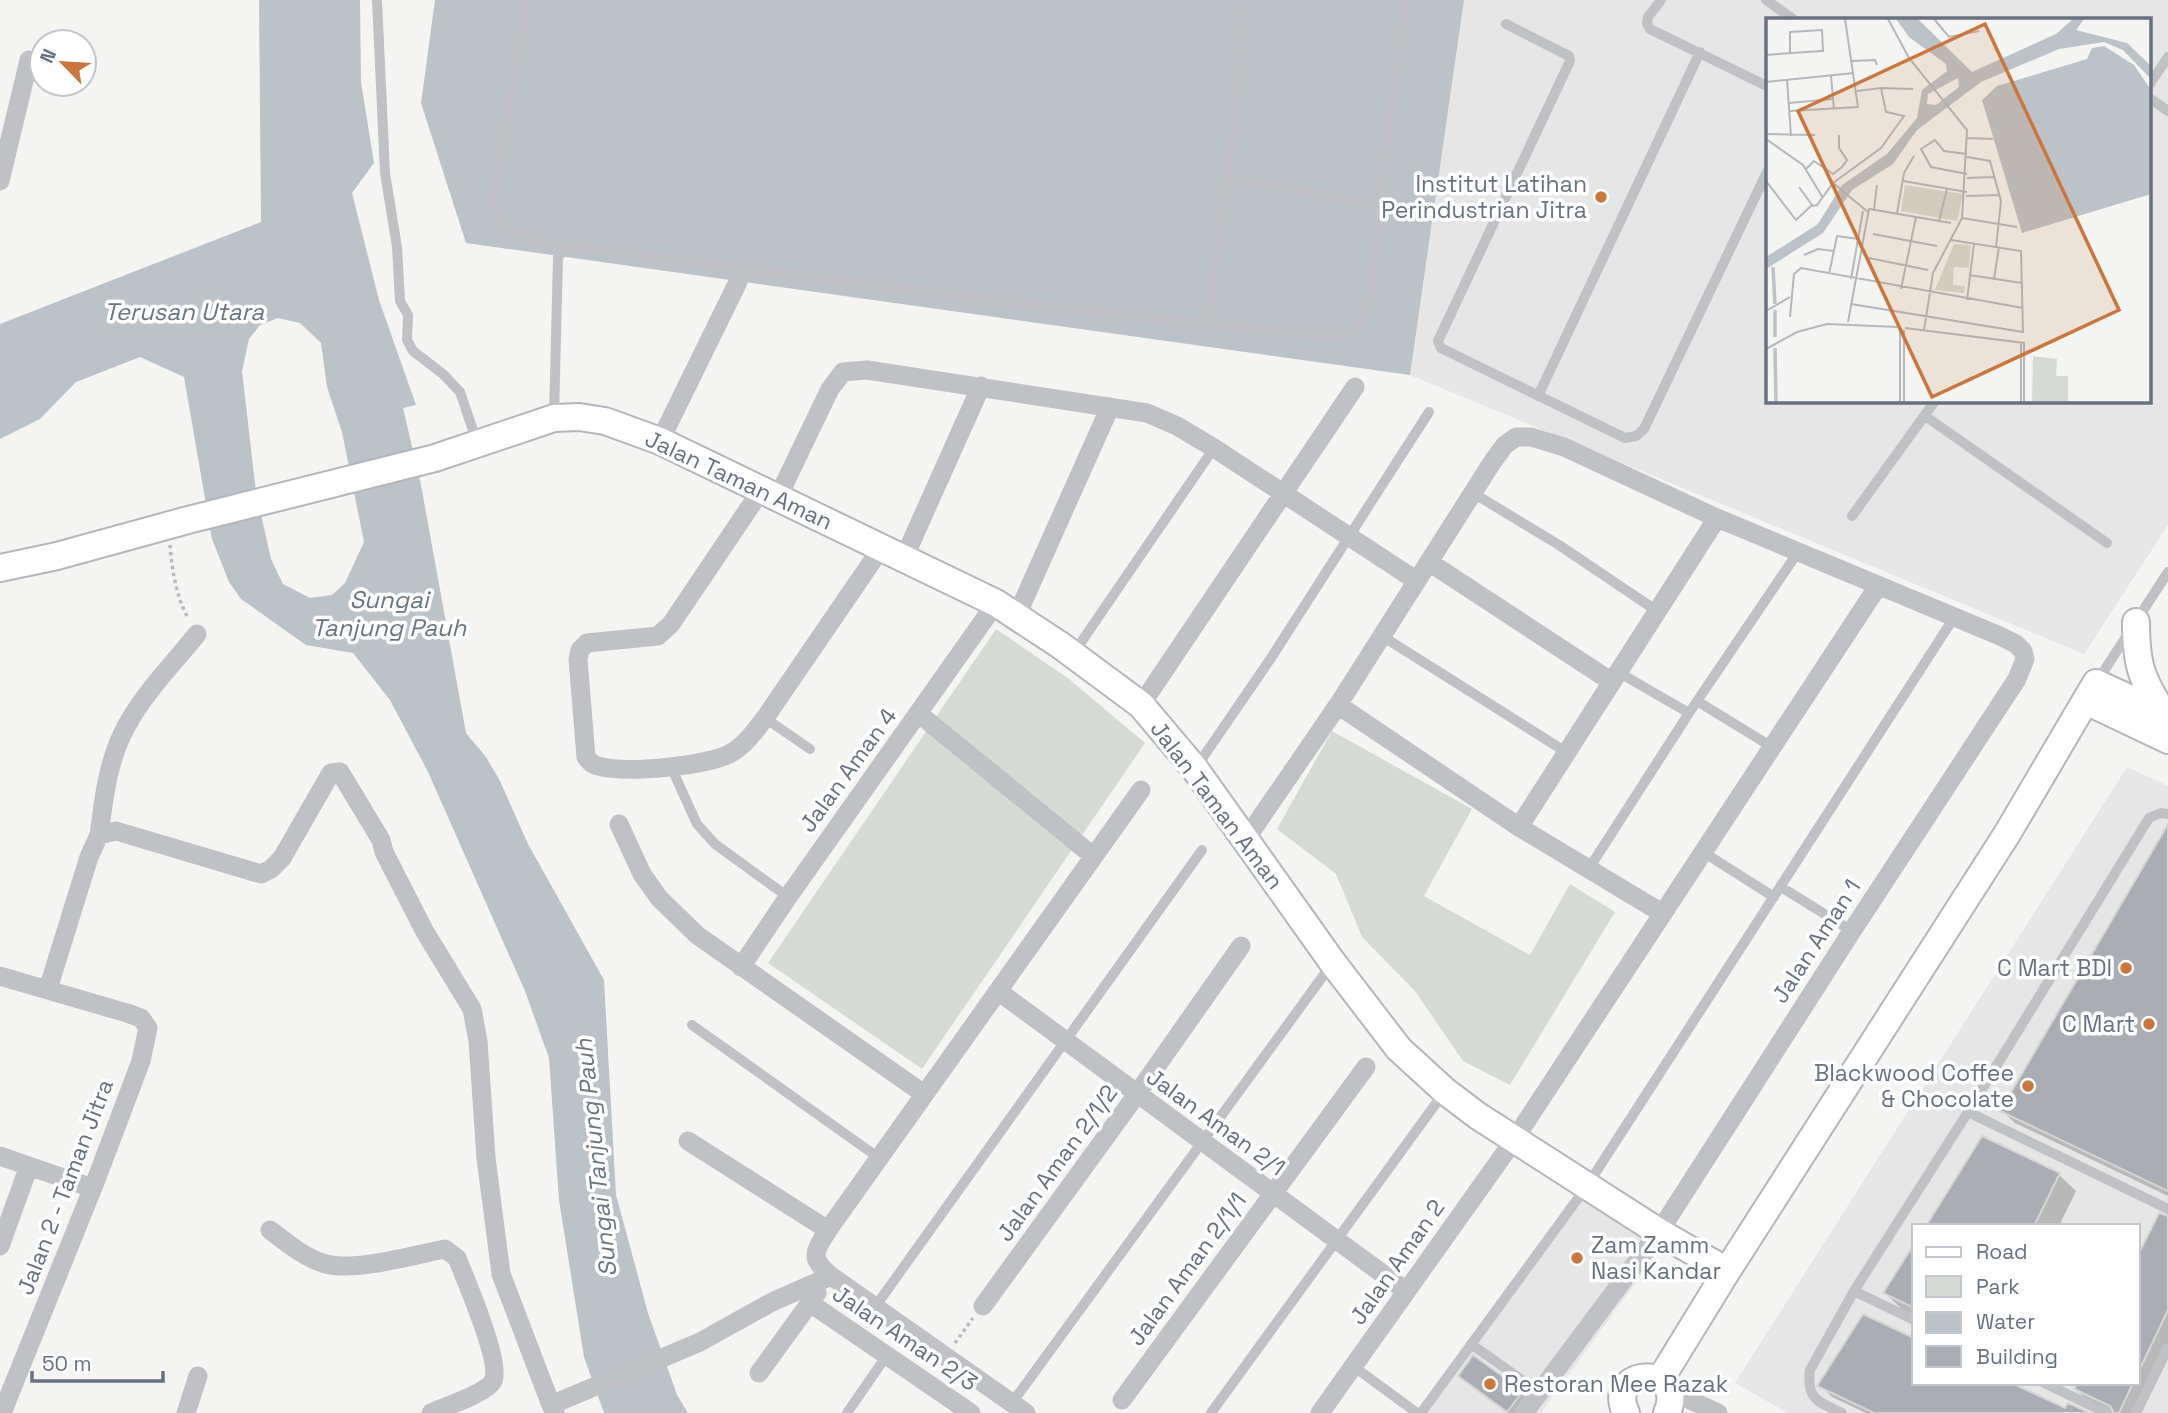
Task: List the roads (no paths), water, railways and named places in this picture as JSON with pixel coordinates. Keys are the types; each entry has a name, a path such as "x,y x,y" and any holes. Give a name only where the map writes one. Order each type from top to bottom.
{"street":[{"path":"0,180 28,64"},
{"path":"660,441 738,282"},
{"path":"981,386 893,553 751,736 733,752 713,760 671,767 615,769 597,766 586,757 578,659 580,650 587,643 658,636 671,624 770,493 830,389 843,372 867,370 981,386 1147,413 1177,426 1214,449 1417,581"},
{"path":"1141,705 1355,387"},
{"name":"Jalan Aman 4","path":"741,967 918,713 1007,609 1110,407"},
{"name":"Jalan Taman Aman","path":"0,568 57,556 435,458 554,418 579,417 605,421 660,441 1007,609 1141,705 1195,769 1333,963 1399,1049 1445,1091 1514,1140 1659,1232 1727,1271"},
{"path":"1246,839 1338,705 1505,445 1516,437 1531,437 1564,447 1717,518 1955,616"},
{"path":"1518,827 1717,518"},
{"path":"1429,562 1615,677"},
{"name":"Jalan Aman 2","path":"1320,1413 1514,1140 1878,586"},
{"name":"Jalan Aman 1","path":"1524,1413 1659,1232 2017,679 2025,659 2023,651 2016,644 1955,616"},
{"path":"2136,622 2136,655 2146,687 2167,723"},
{"path":"0,976 48,989 89,857 99,835 112,761 127,724 197,634"},
{"path":"1666,1395 1727,1271 2007,834 2091,692 2167,723"},
{"path":"1338,705 1518,827 1662,913"},
{"path":"918,713 1093,856"},
{"path":"99,835 116,831 261,874 282,858 328,778 331,774 340,772 381,840 384,852 425,932 472,1009 478,1041 486,1158 501,1274 557,1406 700,1342 772,1302 831,1276"},
{"path":"1019,1408 831,1276 815,1258 817,1248 828,1230 1141,790"},
{"path":"619,824 642,874 659,898 697,935 924,1094"},
{"name":"Jalan Aman 2/1/2","path":"983,1306 1241,946"},
{"name":"Jalan 2 - Taman Jitra","path":"2,1413 141,1061 148,1028 141,1018 48,989"},
{"name":"Jalan Aman 2/1","path":"998,991 1406,1291"},
{"name":"Jalan Aman 2/1/1","path":"1122,1400 1366,1067"},
{"path":"688,1141 828,1230"},
{"path":"0,1156 92,1188"},
{"path":"0,1246 29,1166"},
{"path":"270,1230 295,1250 326,1264 348,1266 445,1249 452,1252 477,1308 496,1371 492,1383 484,1389 431,1413"},
{"path":"759,1373 831,1276"},
{"name":"Jalan Aman 2/3","path":"810,1303 968,1412"},
{"path":"1626,1413 1622,1403 1623,1395 1631,1381 1646,1376 1666,1395 1718,1413"},
{"path":"186,1413 198,1377"},
{"path":"968,1412 986,1385"}],"lane":[{"path":"377,0 385,173 397,247 400,301 408,315 407,340 413,351 443,374 460,393 477,442"},
{"path":"527,0 493,202 504,229 566,248 1319,335 1338,335 1352,331 1361,322 1371,290 1379,206 1406,0"},
{"path":"1207,323 1228,177 1241,35 1239,0"},
{"path":"1661,0 1648,17 1647,24 1650,29 1766,85"},
{"path":"1766,0 1792,18"},
{"path":"1506,24 1569,56 1570,61 1438,341 1441,348 1625,438 1636,436 1644,429 1766,174"},
{"path":"1538,396 1700,52"},
{"path":"2150,84 2167,61"},
{"path":"2150,99 2168,111"},
{"path":"1228,177 1379,206"},
{"path":"554,418 558,257 566,248"},
{"path":"1852,516 1934,402"},
{"path":"1195,769 1429,412"},
{"path":"1925,416 2107,542"},
{"path":"1073,654 1214,449"},
{"path":"1473,493 1559,545 1657,611"},
{"path":"1588,870 1689,713 1798,552"},
{"path":"2091,692 2168,572"},
{"path":"1353,1366 1419,1413 1587,1186 1955,616"},
{"path":"1382,636 1566,752"},
{"path":"1615,677 1689,713"},
{"path":"1697,701 1772,747"},
{"path":"765,718 810,750"},
{"path":"671,767 697,824 715,844 788,897"},
{"path":"1842,1413 1819,1402 1811,1394 1808,1383 1810,1370 1854,1290 1968,1112 2149,818 2161,813 2168,814"},
{"path":"876,1307 1202,850"},
{"path":"1703,852 1774,897"},
{"path":"1781,887 1852,931"},
{"path":"1019,1408 1202,1142 1333,963"},
{"path":"692,1025 879,1158"},
{"path":"1211,1413 1445,1091"},
{"path":"1968,1112 2168,1209"},
{"path":"1854,1290 1912,1319"},
{"path":"1471,1344 1539,1392"},
{"path":"2136,1413 2168,1348"},
{"path":"847,1413 887,1355"},
{"path":"2048,1385 2106,1413"}],"water":[{"name":"Sungai Tanjung Pauh","path":"259,0 360,0 361,82 374,163 352,193 379,300 416,405 403,408 421,485 466,733 486,757 500,781 528,844 604,980 616,1195 648,1313 677,1395 688,1413 604,1413 584,1357 559,1200 549,1058 525,991 428,772 390,700 353,653 306,645 241,599 229,582 212,539 184,377 140,357 76,382 40,419 0,439 0,324 261,222","holes":["278,318 300,323 321,343 327,387 342,432 364,542 345,583 332,595 310,598 283,584 271,559 256,492 242,371 249,339 260,325"]},
{"path":"435,0 1464,0 1410,375 466,243 421,103"}],"place":[{"name":"Institut Latihan Perindustrian Jitra","path":"1601,197"},
{"name":"C Mart BDI","path":"2126,968"},
{"name":"C Mart","path":"2149,1024"},
{"name":"Blackwood Coffee & Chocolate","path":"2028,1086"},
{"name":"Zam Zamm Nasi Kandar","path":"1577,1258"},
{"name":"Restoran Mee Razak","path":"1490,1384"}],"water label":[{"name":"Terusan Utara","path":"184,312"}]}
